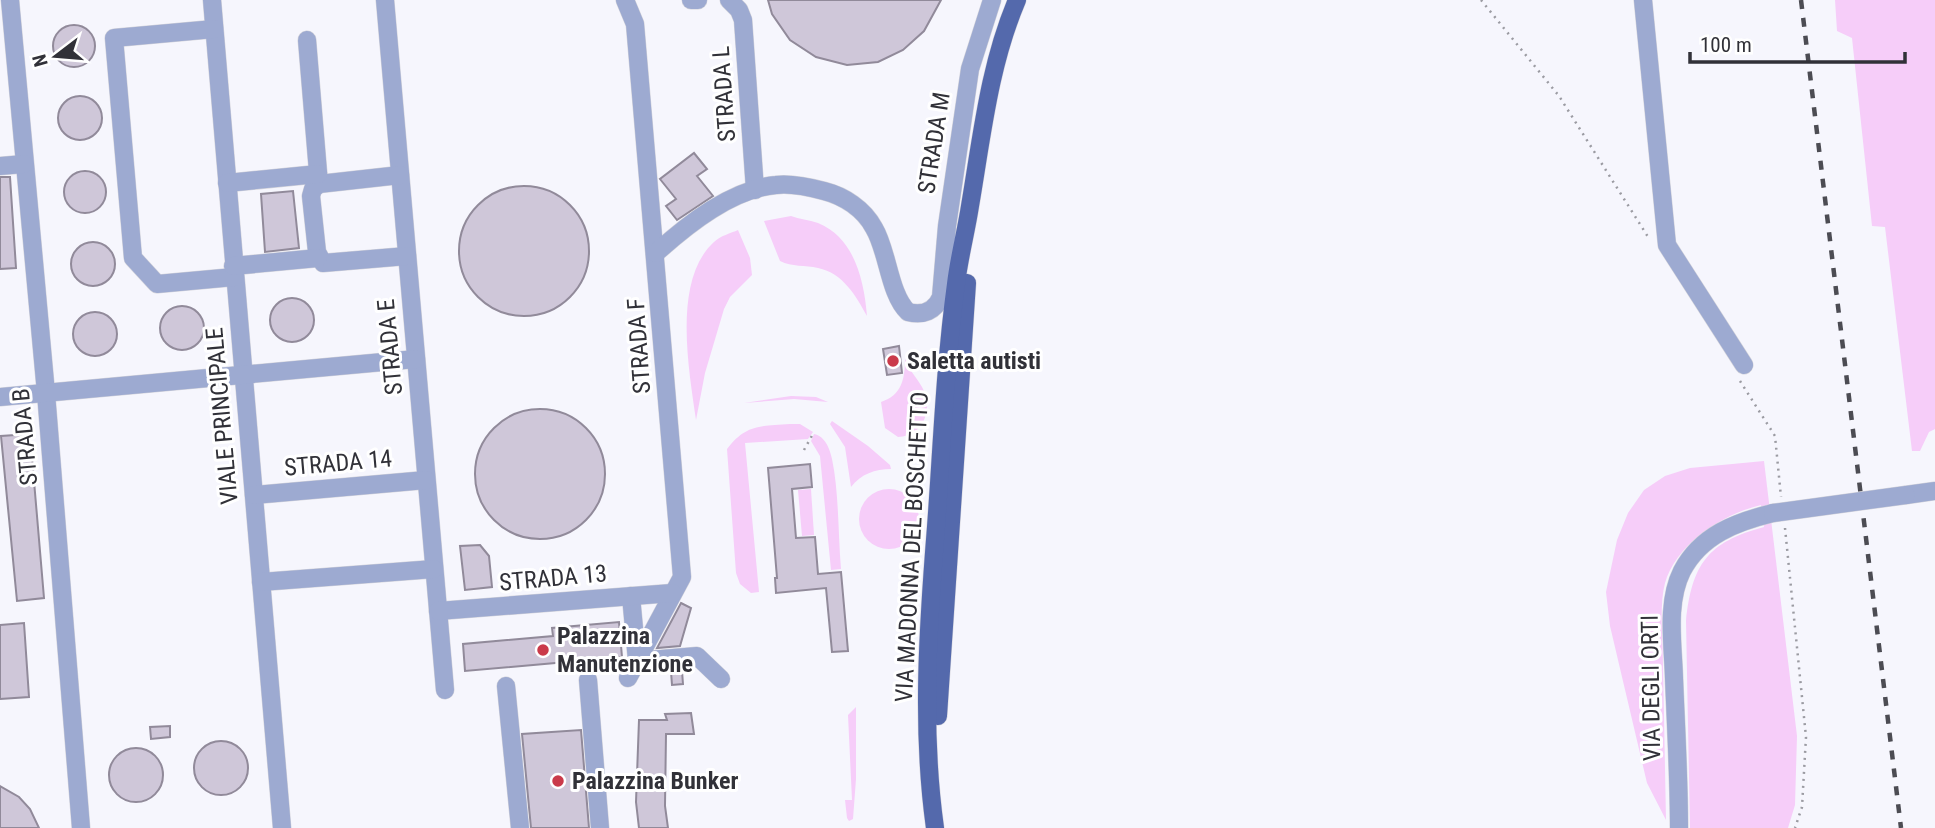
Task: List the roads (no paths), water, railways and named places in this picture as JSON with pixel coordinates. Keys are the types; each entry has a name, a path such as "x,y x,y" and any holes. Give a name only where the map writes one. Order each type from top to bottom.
{"main road":[{"name":"VIA MADONNA DEL BOSCHETTO","path":"937,828 939,686 967,292 967,227 992,72 1005,27 1017,0"}],"street":[{"name":"STRADA B","path":"10,0 46,393 81,828"},
{"name":"VIALE PRINCIPALE","path":"212,0 282,828"},
{"name":"STRADA E","path":"385,0 445,690"},
{"name":"STRADA F","path":"625,0 635,24 682,577 628,678"},
{"path":"691,0 698,0"},
{"name":"STRADA L","path":"729,0 739,10 743,20 755,190"},
{"name":"STRADA M","path":"755,190 776,185 806,186 834,194 856,205 874,226 903,308 913,314 929,312 941,297 947,226 970,69 992,0"},
{"path":"1643,0 1667,245 1741,371"},
{"path":"214,29 114,38 133,258 157,284 318,258"},
{"path":"307,40 319,179 312,196 318,258 323,263 331,264 407,256"},
{"path":"0,166 24,164"},
{"path":"227,183 400,175"},
{"path":"656,253 701,216 755,190"},
{"path":"0,397 416,359"},
{"name":"STRADA 14","path":"254,495 426,480"},
{"name":"VIA DEGLI ORTI","path":"1679,828 1672,622 1676,586 1690,558 1711,537 1738,522 1780,511 1935,491"},
{"path":"261,582 434,569"},
{"name":"STRADA 13","path":"438,611 672,593"},
{"path":"631,596 637,661 697,656 721,679"},
{"path":"588,681 600,828"},
{"path":"506,686 520,828"}],"railway":[{"path":"1801,0 1901,828"}],"place":[{"name":"Saletta autisti","path":"893,361"},
{"name":"Palazzina Manutenzione","path":"543,650"},
{"name":"Palazzina Bunker","path":"558,781"}]}
